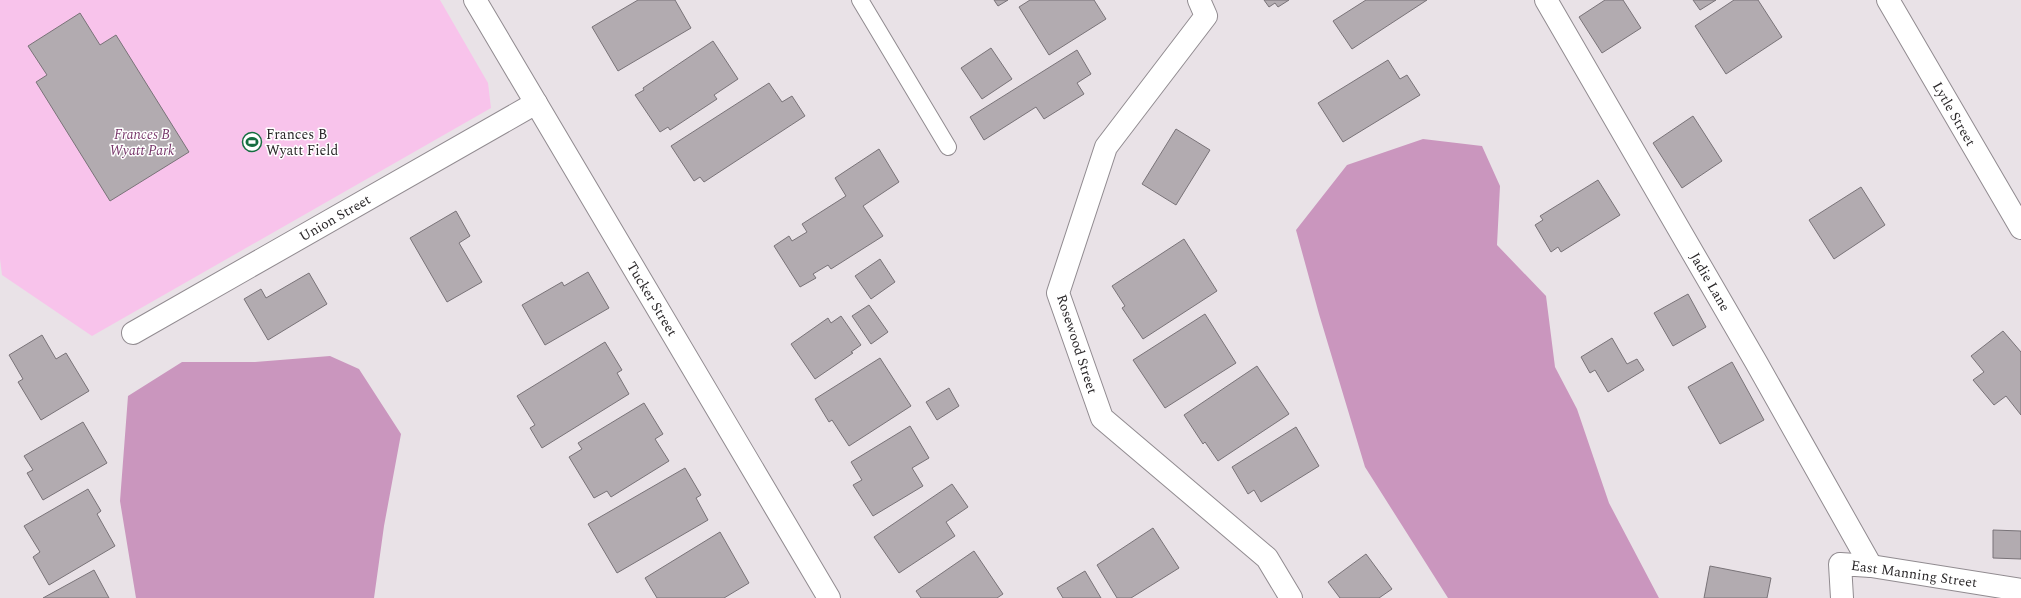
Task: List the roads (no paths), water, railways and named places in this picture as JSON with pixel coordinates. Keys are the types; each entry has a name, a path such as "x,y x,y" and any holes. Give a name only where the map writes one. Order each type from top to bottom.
{"street":[{"name":"Tucker Street","path":"474,0 829,598"},
{"name":"Rosewood Street","path":"1199,0 1206,16 1106,147 1058,293 1102,418 1267,558 1291,598"},
{"name":"Jadie Lane","path":"1546,0 1756,362 1871,566"},
{"name":"Lytle Street","path":"1888,0 2021,228"},
{"name":"Union Street","path":"133,333 536,103"},
{"name":"East Manning Street","path":"1842,598 1840,564 1871,566 2021,590"}],"lane":[{"path":"860,0 948,147"}],"place":[{"name":"Frances B Wyatt Field","path":"252,142"}],"park label":[{"name":"Frances B Wyatt Park","path":"142,142"}]}
